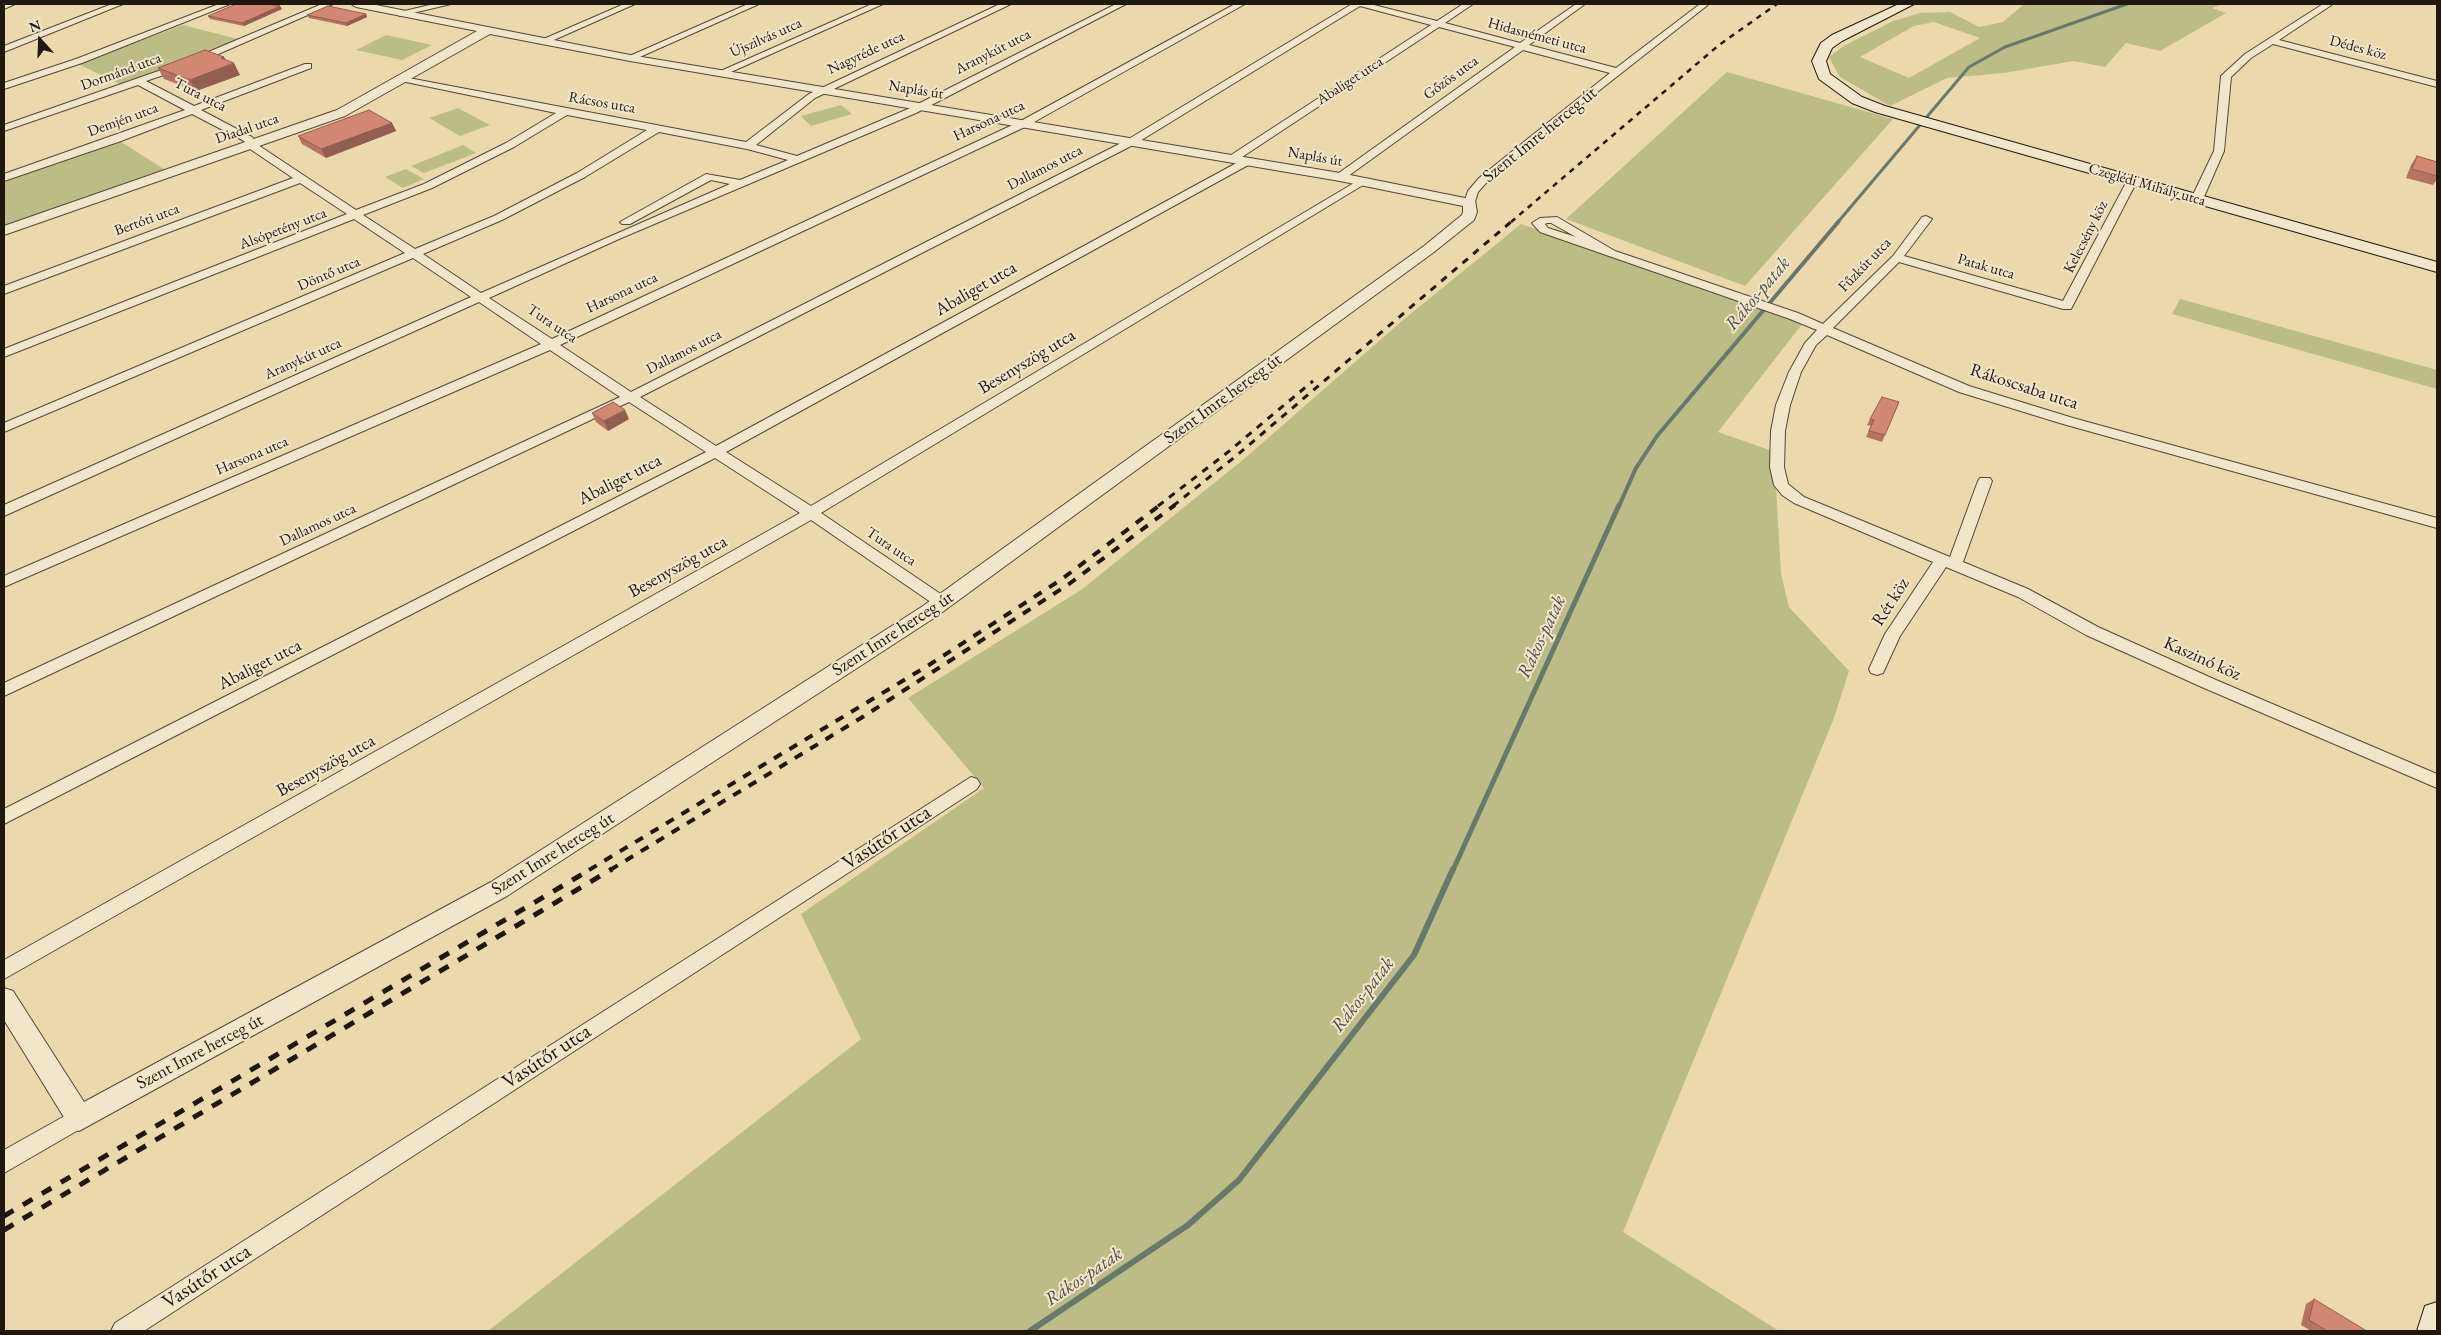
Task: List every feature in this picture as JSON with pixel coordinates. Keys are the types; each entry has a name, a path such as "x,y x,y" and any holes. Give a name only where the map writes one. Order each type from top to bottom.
{"main road":[{"name":"Czeglédi Mihály utca","path":"1908,4 1837,38 1826,46 1821,54 1819,68 1824,76 1857,100 1908,118 2437,267"},
{"path":"2433,1331 2437,1318"}],"street":[{"path":"4,6 11,4"},
{"path":"4,49 119,4"},
{"path":"4,86 79,61 226,4"},
{"name":"Dormánd utca","path":"4,128 140,82 242,43 329,4"},
{"name":"Naplás út","path":"356,4 719,74 1340,177 1470,203"},
{"path":"400,13 447,4"},
{"path":"544,41 631,4"},
{"path":"630,58 755,4"},
{"name":"Újszilvás utca","path":"719,74 878,4"},
{"name":"Nagyréde utca","path":"748,146 812,96 1006,4"},
{"name":"Aranykút utca","path":"4,511 615,237 921,107 1122,4"},
{"name":"Harsona utca","path":"4,582 552,344 1022,124 1241,4"},
{"name":"Hidasnémeti utca","path":"1360,4 1440,23 1618,72"},
{"name":"Dallamos utca","path":"4,690 630,397 1131,142 1360,4"},
{"name":"Abaliget utca","path":"4,817 716,452 1239,160 1468,4"},
{"name":"Gőzös utca","path":"1340,177 1581,4"},
{"name":"Szent Imre herceg út","path":"4,1162 79,1118 499,889 943,603 1429,249 1469,216 1473,191 1483,180 1705,4"},
{"path":"2197,199 2219,151 2224,109 2223,92 2226,76 2248,56 2329,4"},
{"name":"Diadal utca","path":"4,231 341,113 488,30"},
{"name":"Dédes köz","path":"2271,41 2437,84"},
{"name":"Demjén utca","path":"4,178 194,110 308,66"},
{"name":"Rácsos utca","path":"401,78 564,112 748,146 797,159"},
{"name":"Tura utca","path":"140,82 248,139 253,143 254,147 301,179 482,297 630,397 812,513 943,603"},
{"name":"Alsópetény utca","path":"4,353 357,216 428,186 510,146 564,112"},
{"name":"Döntő utca","path":"4,428 417,254 523,205 581,175 657,128"},
{"name":"Aranykút utca","path":"615,237 613,229 710,176 739,183"},
{"name":"Bertóti utca","path":"4,290 301,179"},
{"name":"Kelecsény köz","path":"2067,306 2132,181"},
{"name":"Besenyszög utca","path":"4,970 812,513 1363,182"},
{"name":"Rákoscsaba utca","path":"1611,253 1552,219 1544,220 1538,224 1544,230 1784,313 1964,389 2437,523"},
{"name":"Fűzkút utca","path":"1823,330 1897,258 1926,219"},
{"name":"Patak utca","path":"1897,258 2067,306"},
{"name":"Kaszinó köz","path":"1823,330 1811,343 1795,372 1778,431 1778,467 1781,485 1799,500 2023,593 2092,631 2191,676 2437,781"},
{"path":"1949,561 1985,481"},
{"name":"Rét köz","path":"1877,669 1893,634 1949,561"},
{"name":"Vasútőr utca","path":"123,1331 971,784"},
{"path":"4,999 79,1118"}],"green space":[{"path":"2024,4 2223,4 2212,8 2226,13 2160,51 2126,43 2105,67 2074,61 2004,73 1947,78 1890,106 1840,77 1829,57 1845,45 1893,21 1920,13 1950,12 1979,27 2003,22","holes":["1934,22 1980,38 1909,78 1860,57 1914,26"]},
{"path":"183,25 238,39 122,85 78,64"},
{"path":"386,35 432,45 402,60 356,50"},
{"path":"1727,72 1893,119 1745,286 1566,219"},
{"path":"841,105 852,114 811,126 801,116"},
{"path":"458,108 490,125 460,136 429,118"},
{"path":"120,141 165,170 4,227 4,181"},
{"path":"463,145 476,153 424,173 411,166"},
{"path":"406,169 424,179 403,188 385,177"},
{"path":"1521,224 1803,323 1718,432 1778,453 1775,469 1781,574 1789,607 1849,671 1834,718 1623,1232 1779,1331 488,1331 861,1039 801,914 984,788 908,698 1081,590 1244,459 1403,320"},
{"path":"2180,299 2437,370 2437,389 2172,314"}],"building":[{"path":"236,4 280,6 242,23 208,16"},
{"path":"328,6 366,14 346,23 307,15"},
{"path":"205,50 234,63 190,80 158,68"},
{"path":"369,110 392,123 321,149 298,136"},
{"path":"2417,156 2437,162 2437,176 2412,169"},
{"path":"1882,397 1899,402 1885,435 1869,431 1874,420 1870,419"},
{"path":"613,402 625,410 604,421 592,413"},
{"path":"2314,1299 2365,1331 2327,1331 2309,1320"}],"waterway":[{"name":"Rákos-patak","path":"1838,222 1969,67 2005,47 2127,4"},
{"name":"Rákos-patak","path":"1619,506 1636,468 1657,436 1839,221"},
{"name":"Rákos-patak","path":"1453,870 1619,505"},
{"name":"Rákos-patak","path":"1030,1331 1188,1225 1239,1180 1414,955 1453,869"}],"railway":[{"path":"1511,222 1719,45 1777,4"},
{"path":"1173,506 1236,456 1512,221"},
{"path":"1158,506 1228,452 1313,381"},
{"path":"589,870 929,665 1062,579 1160,505"},
{"path":"610,870 861,718 1069,584 1175,505"},
{"path":"4,1216 591,869"},
{"path":"4,1230 612,869"}]}
